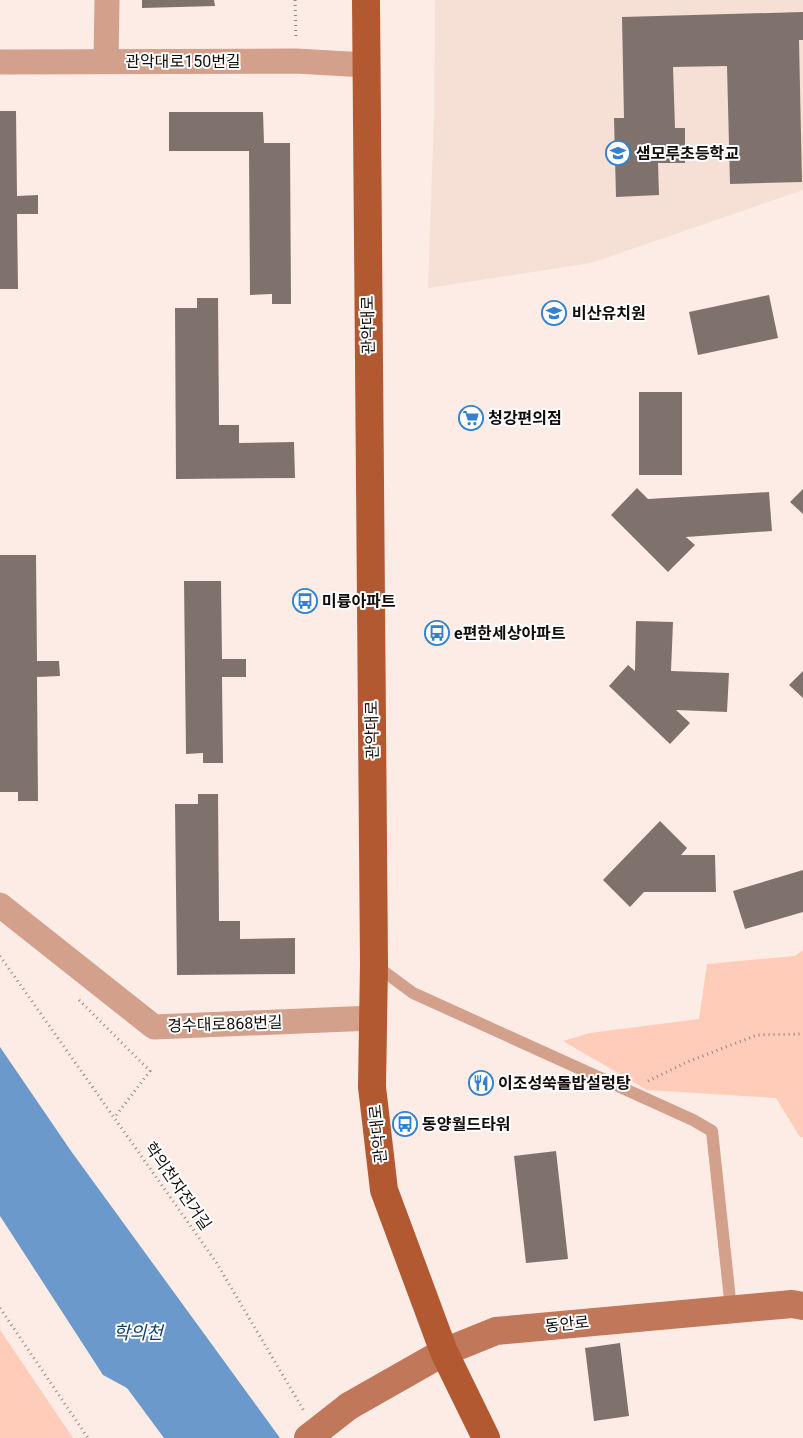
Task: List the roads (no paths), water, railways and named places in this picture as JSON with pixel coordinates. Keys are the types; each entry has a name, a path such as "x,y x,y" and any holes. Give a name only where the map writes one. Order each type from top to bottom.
{"main road":[{"name":"관악대로","path":"366,0 374,964 372,1087 384,1190 444,1352 486,1438"}],"street":[{"path":"106,61 107,0"},
{"name":"관악대로150번길","path":"0,62 296,61 366,65"},
{"name":"경수대로868번길","path":"0,905 154,1027 373,1018"},
{"name":"동안로","path":"309,1429 444,1352 496,1331 792,1304 803,1306"}],"lane":[{"path":"374,964 414,992 693,1120 712,1131 731,1309"}],"water":[{"name":"학의천","path":"0,1047 71,1151 280,1438 164,1438 127,1388 103,1375 0,1216"}],"place":[{"name":"샘모루초등학교","path":"618,153"},
{"name":"비산유치원","path":"554,313"},
{"name":"청강편의점","path":"471,418"},
{"name":"미륭아파트","path":"305,601"},
{"name":"e편한세상아파트","path":"437,633"},
{"name":"이조성쑥돌밥설렁탕","path":"481,1083"},
{"name":"동양월드타워","path":"405,1124"}]}
